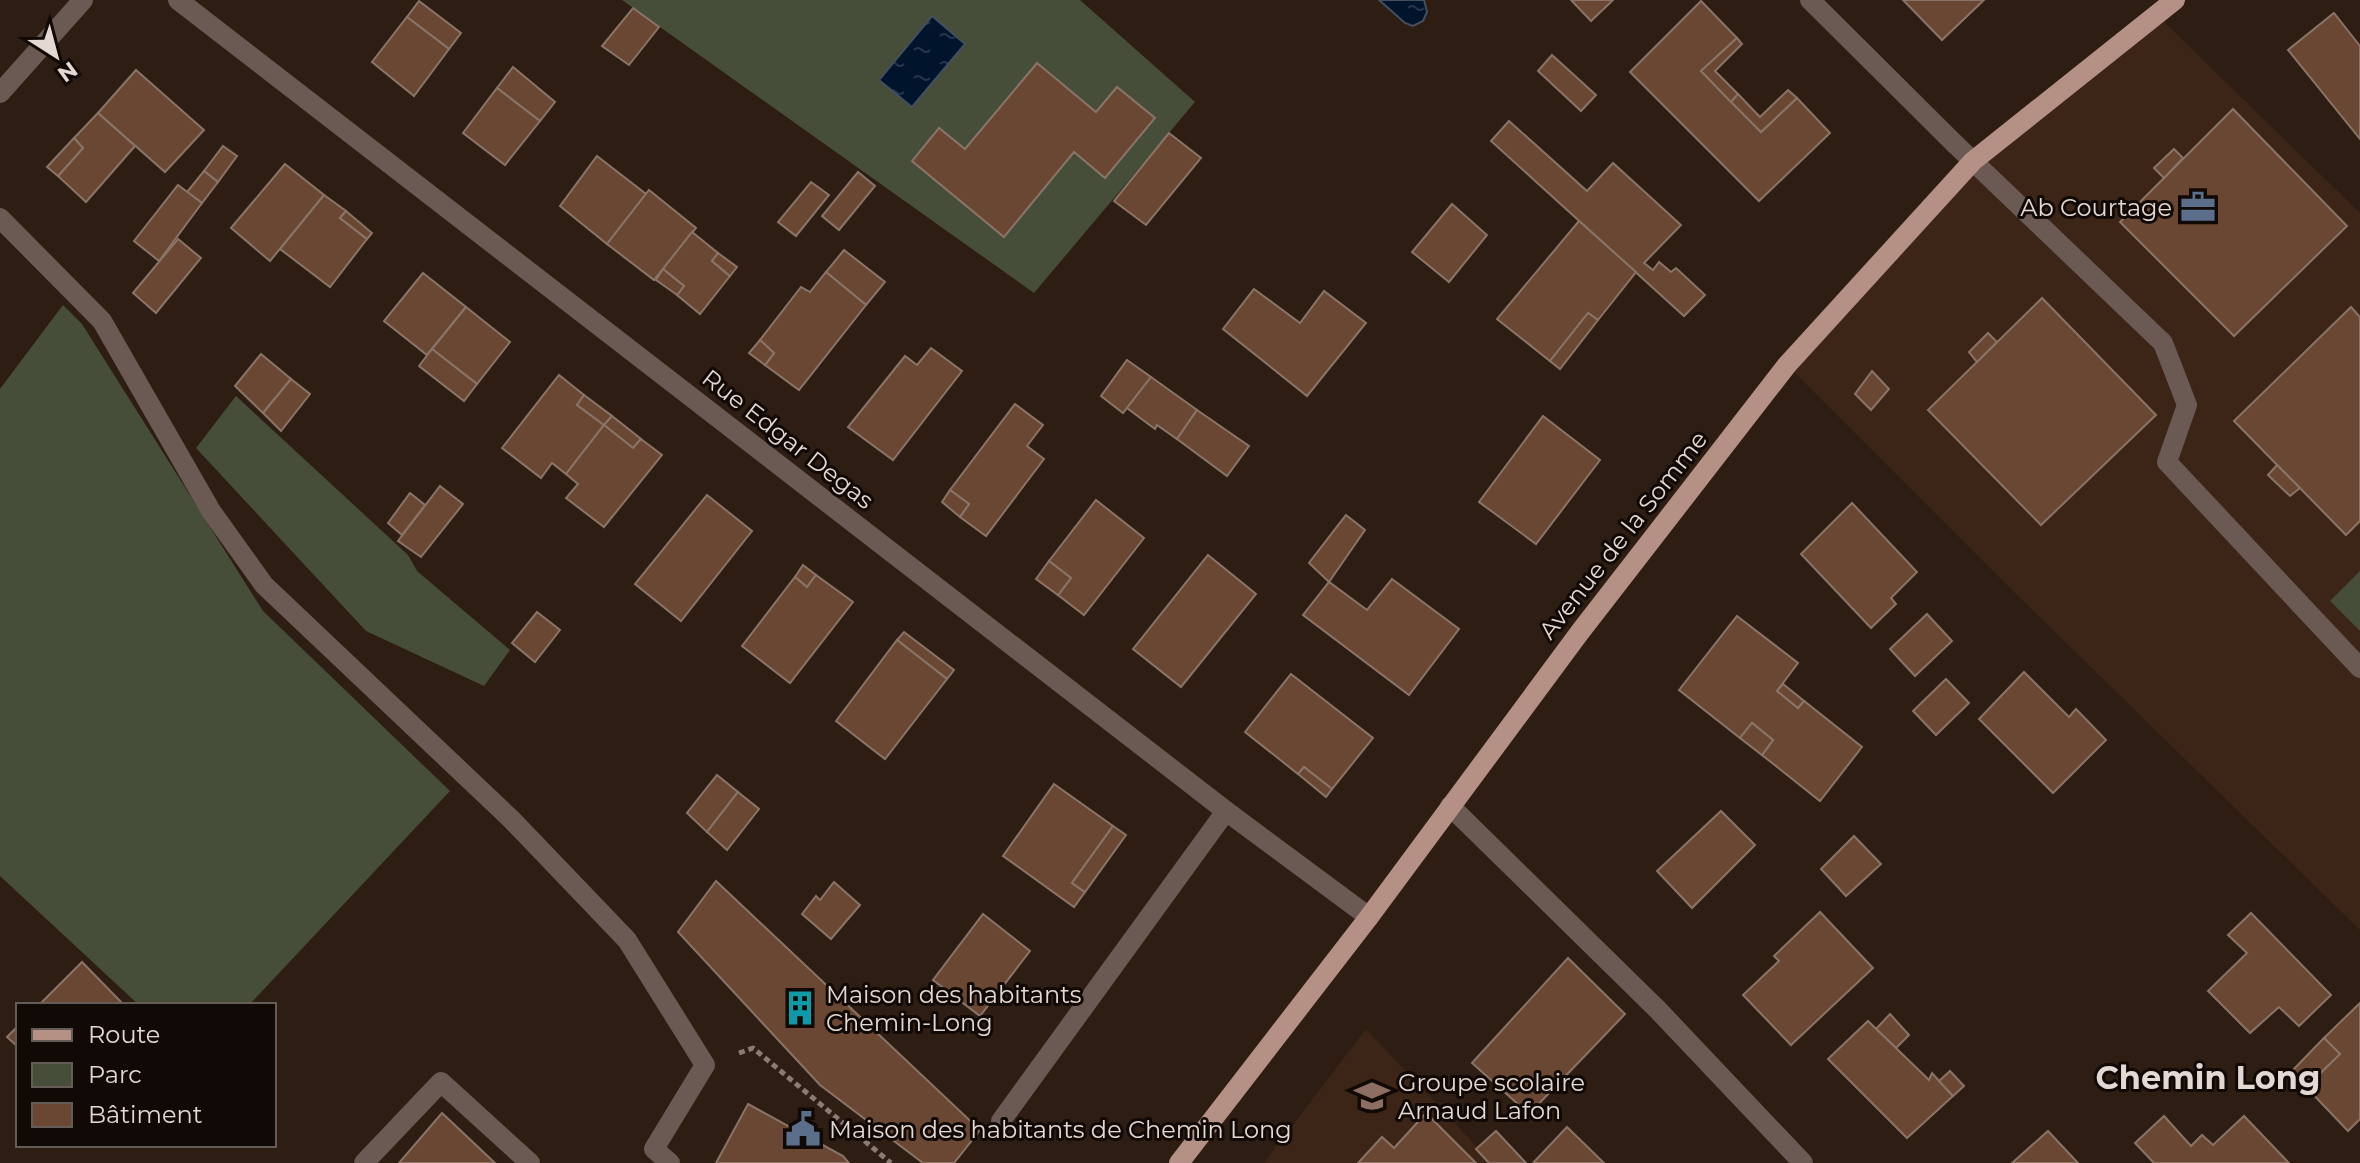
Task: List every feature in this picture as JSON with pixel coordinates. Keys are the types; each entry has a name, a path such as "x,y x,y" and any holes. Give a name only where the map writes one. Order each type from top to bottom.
{"main road":[{"name":"Avenue de la Somme","path":"1179,1163 1369,917 1580,632 1787,365 1973,161 2175,0"}],"street":[{"path":"0,93 83,0"},
{"name":"Rue Edgar Degas","path":"178,0 1226,811 1369,917"},
{"path":"1810,0 2163,343 2187,405 2167,462 2360,668"},
{"path":"0,218 102,321 211,511 264,585 511,819 627,940 705,1065 654,1149 670,1163"},
{"path":"1450,806 1659,1011 1803,1163"},
{"path":"1001,1121 1226,811"},
{"path":"364,1163 441,1082 530,1163"}],"path":[{"path":"705,1065 753,1048 891,1163"}],"shaded area":[{"path":"2156,14 2360,213 2360,571 2330,601 2360,631 2360,930 1787,365 1973,162"},
{"name":"Groupe scolaire Arnaud Lafon","path":"1366,1029 1492,1163 1264,1163"}],"green space":[{"path":"622,0 1080,0 1195,102 1034,293"},
{"path":"63,305 82,324 263,611 450,791 251,1003 137,1003 0,876 0,389"},
{"path":"236,396 408,555 417,571 510,650 484,686 366,631 196,448"},
{"path":"2360,571 2360,631 2330,601"}],"water":[{"path":"1379,0 1424,0 1427,12 1423,21 1413,26 1405,23"},
{"path":"932,16 965,44 912,107 879,80"}],"building":[{"path":"1571,0 1613,0 1591,21"},
{"path":"1903,0 1984,0 1942,40"},
{"path":"419,1 461,33 449,49 407,17"},
{"path":"1701,1 1737,38 1701,71 1761,132 1797,98 1830,133 1759,201 1630,72"},
{"path":"633,8 659,27 629,65 602,46"},
{"path":"2334,13 2360,46 2360,139 2288,50"},
{"path":"407,17 449,49 414,96 372,62"},
{"path":"1737,38 1742,44 1715,71 1738,94 1731,102 1701,71"},
{"path":"1552,55 1596,95 1581,111 1538,71"},
{"path":"1037,63 1096,112 1117,87 1155,118 1105,178 1074,152 1004,237 912,161 939,128 965,149"},
{"path":"513,67 555,102 540,121 497,88"},
{"path":"136,70 204,130 165,172 98,113"},
{"path":"497,88 540,121 505,165 463,133"},
{"path":"1788,90 1797,98 1761,132 1731,102 1738,94 1760,117"},
{"path":"2233,109 2347,226 2234,336 2120,222"},
{"path":"98,113 135,146 86,202 58,176 83,148 74,138"},
{"path":"1509,121 1587,191 1613,163 1681,225 1644,263 1653,270 1659,262 1671,272 1676,268 1705,295 1684,316 1491,141"},
{"path":"1169,133 1201,158 1146,225 1114,201"},
{"path":"74,138 83,148 58,176 47,167"},
{"path":"223,146 237,156 218,182 204,171"},
{"path":"2174,149 2183,158 2164,178 2154,168"},
{"path":"597,156 646,194 607,244 560,206"},
{"path":"285,164 324,195 270,261 231,228"},
{"path":"204,171 218,182 202,203 187,192"},
{"path":"858,172 875,186 839,230 822,216"},
{"path":"811,182 829,195 796,236 778,222"},
{"path":"178,185 202,203 159,261 134,241"},
{"path":"649,190 696,228 654,280 607,244"},
{"path":"324,195 346,211 340,218 367,239 330,287 280,249"},
{"path":"1452,204 1487,235 1449,282 1412,252"},
{"path":"346,211 372,233 367,239 340,218"},
{"path":"1579,221 1636,272 1598,320 1588,313 1550,361 1497,319"},
{"path":"692,232 718,253 712,261 730,276 700,314 677,295 684,286 663,269"},
{"path":"178,239 201,258 156,313 133,293"},
{"path":"844,250 885,282 866,305 826,272"},
{"path":"718,253 737,267 730,276 712,261"},
{"path":"663,269 684,286 677,295 656,280"},
{"path":"826,272 866,305 799,390 765,365 774,353 760,340 801,287 810,292"},
{"path":"423,273 466,307 427,355 384,321"},
{"path":"1254,289 1300,323 1324,291 1366,323 1307,396 1223,329"},
{"path":"2042,298 2156,415 2041,525 1928,410"},
{"path":"466,307 510,342 477,384 432,349"},
{"path":"2351,307 2360,317 2360,521 2346,535 2234,421"},
{"path":"1588,313 1598,320 1560,369 1550,361"},
{"path":"1988,333 1997,342 1977,362 1969,352"},
{"path":"760,340 774,353 765,365 749,353"},
{"path":"931,348 962,371 893,460 848,427 905,356 917,365"},
{"path":"432,349 477,384 464,401 419,366"},
{"path":"261,354 291,379 263,413 235,386"},
{"path":"1127,360 1151,377 1123,413 1101,396"},
{"path":"1872,371 1889,389 1871,410 1855,394"},
{"path":"559,375 584,395 577,405 604,425 566,474 552,463 541,478 502,448"},
{"path":"1151,377 1197,410 1177,439 1157,425 1155,429 1127,408"},
{"path":"291,379 310,394 281,431 263,413"},
{"path":"584,395 612,416 604,425 577,405"},
{"path":"1015,404 1043,425 1027,446 1044,459 986,536 960,517 969,504 950,490"},
{"path":"1197,410 1249,446 1227,476 1177,439"},
{"path":"612,416 641,439 633,448 604,425"},
{"path":"1543,416 1600,460 1536,544 1479,502"},
{"path":"604,425 633,448 641,439 662,455 604,527 566,498 578,484 566,474"},
{"path":"2277,465 2300,488 2290,496 2268,475"},
{"path":"440,486 463,504 421,557 398,541"},
{"path":"950,490 969,504 960,517 942,502"},
{"path":"410,493 425,505 402,535 388,523"},
{"path":"707,495 752,531 681,621 635,584"},
{"path":"1096,500 1144,538 1084,615 1058,595 1071,578 1049,561"},
{"path":"1852,503 1917,572 1891,598 1896,604 1871,628 1801,554"},
{"path":"1346,515 1365,530 1329,582 1309,563"},
{"path":"1208,555 1256,594 1181,687 1133,649"},
{"path":"1049,561 1071,578 1058,595 1036,579"},
{"path":"803,565 816,575 807,587 795,577"},
{"path":"816,575 853,602 790,683 742,646 795,577 807,587"},
{"path":"1392,579 1459,629 1409,695 1303,615 1329,582 1367,610"},
{"path":"537,612 560,630 535,662 512,643"},
{"path":"1927,614 1952,641 1915,676 1890,649"},
{"path":"1737,616 1798,663 1777,691 1798,708 1804,701 1862,747 1820,801 1762,755 1773,740 1752,723 1740,738 1679,690"},
{"path":"904,632 954,670 947,679 897,640"},
{"path":"897,640 947,679 885,759 836,721"},
{"path":"2024,672 2069,717 2076,709 2106,740 2053,793 1979,719"},
{"path":"1291,674 1373,738 1332,789 1304,767 1298,774 1245,732"},
{"path":"1946,679 1969,703 1936,735 1913,711"},
{"path":"1783,684 1804,701 1798,708 1777,691"},
{"path":"1752,723 1773,740 1762,755 1740,738"},
{"path":"1304,767 1332,789 1326,797 1298,774"},
{"path":"717,775 738,792 707,832 687,813"},
{"path":"1054,784 1113,826 1072,883 1085,892 1074,907 1003,856"},
{"path":"738,792 759,809 727,850 707,832"},
{"path":"1721,811 1755,845 1692,908 1657,871"},
{"path":"1113,826 1126,835 1085,892 1072,883"},
{"path":"1854,836 1881,864 1846,896 1821,869"},
{"name":"Maison des habitants Chemin-Long","path":"716,881 980,1130 954,1163 923,1163 820,1085 678,932"},
{"path":"834,882 860,905 831,939 802,914 816,896 820,900"},
{"path":"1820,912 1873,968 1791,1045 1743,995 1779,961 1774,956"},
{"path":"2251,913 2331,995 2299,1026 2279,1007 2250,1033 2208,991 2247,953 2228,935"},
{"path":"983,914 1030,951 980,1016 933,980"},
{"path":"1568,958 1625,1014 1529,1114 1472,1063"},
{"path":"82,962 122,1003 41,1003"},
{"path":"2360,1003 2360,1119 2348,1131 2306,1087 2340,1054 2324,1038"},
{"path":"1890,1014 1909,1035 1896,1048 1876,1029"},
{"path":"1868,1021 1929,1080 1932,1073 1953,1096 1907,1138 1828,1059"},
{"path":"16,1028 16,1045 7,1037"},
{"path":"2324,1038 2340,1054 2306,1087 2291,1072"},
{"path":"1950,1071 1964,1086 1953,1096 1939,1081"},
{"path":"748,1104 843,1156 849,1163 716,1163"},
{"path":"442,1113 495,1163 399,1163"},
{"path":"1426,1113 1476,1163 1358,1163 1382,1137 1394,1148"},
{"path":"2164,1116 2191,1146 2202,1135 2213,1145 2244,1116 2289,1163 2154,1163 2135,1143"},
{"path":"1567,1127 1604,1163 1533,1163"},
{"path":"1496,1131 1526,1163 1489,1163 1476,1149"},
{"path":"2048,1131 2078,1163 2012,1163"}],"place":[{"name":"Ab Courtage","path":"2198,207"},
{"name":"Maison des habitants Chemin-Long","path":"800,1008"},
{"name":"Groupe scolaire Arnaud Lafon","path":"1372,1096"},
{"name":"Maison des habitants de Chemin Long","path":"803,1129"}],"district":[{"name":"Chemin Long","path":"2208,1077"}]}
